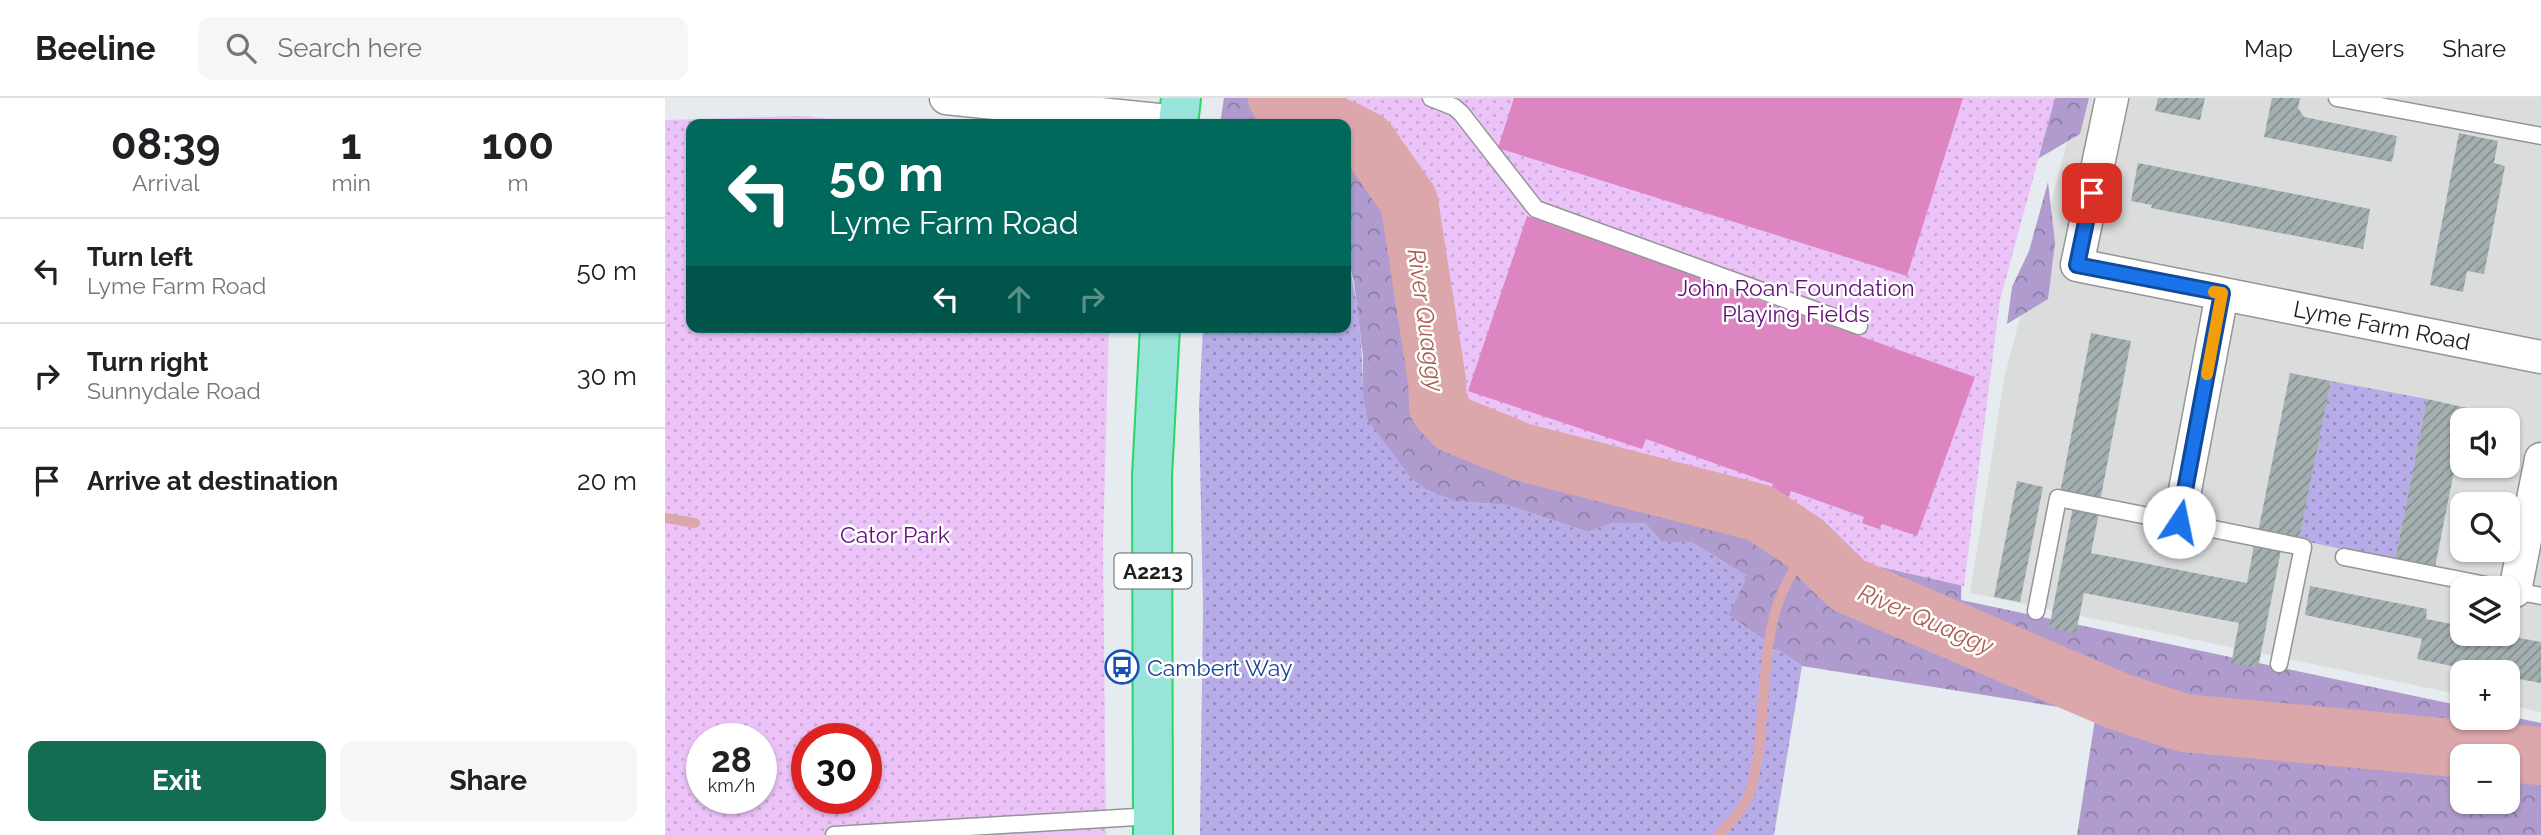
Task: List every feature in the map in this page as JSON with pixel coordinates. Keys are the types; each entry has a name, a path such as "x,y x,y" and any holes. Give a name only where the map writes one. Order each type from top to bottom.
{"highway":[{"name":"A2213","path":"1153,825 1152,476 1160,333"}],"street":[{"path":"947,98 1179,115"},
{"name":"Lyme Farm Road","path":"2112,98 2077,265 2541,357"},
{"path":"2179,522 2222,293"},
{"path":"2519,576 2541,459"}],"lane":[{"path":"1431,98 1454,107 1461,113 1536,209 1859,326"},
{"path":"2337,98 2541,136"},
{"path":"2036,611 2058,498 2303,547 2280,664"},
{"path":"2344,557 2450,578"},
{"path":"834,835 1153,825"}],"shaded area":[{"path":"1514,98 1963,98 1907,276 1498,148"},
{"path":"2079,98 2541,98 2541,712 2520,708 2520,660 2450,660 2450,693 1970,593 2005,374"},
{"path":"1527,216 1684,272 1686,269 1701,274 1699,279 1975,377 1917,536 1882,524 1879,529 1862,523 1864,517 1791,491 1789,497 1771,491 1773,484 1646,439 1642,449 1468,391"},
{"path":"1351,274 1359,322 1363,393 1456,501 1507,505 1588,532 1613,523 1645,523 1662,542 1691,542 1747,576 1730,615 1802,666 1774,835 1200,835 1203,608 1199,407 1203,333 1351,333"},
{"path":"2331,381 2427,399 2395,560 2299,540"}],"green space":[{"path":"1224,98 1369,98 1962,566 1961,600 2450,703 2450,730 2520,730 2520,719 2541,723 2541,835 2077,835 2096,713 1802,666 1729,615 1747,576 1691,542 1662,542 1645,523 1613,523 1588,532 1507,505 1456,501 1426,489 1411,478 1367,419 1363,393 1363,356 1351,271 1351,119 1221,119"},
{"name":"John Roan Foundation Playing Fields","path":"1324,98 2055,98 2000,300 1964,586 1862,563 1779,505 1459,409 1419,192 1369,123"},
{"path":"2049,98 2089,98 2080,134 2019,170"},
{"name":"Cator Park","path":"802,116 833,119 699,119"},
{"name":"Cator Park","path":"686,119 686,333 1109,333 1103,544 1106,835 665,835 665,120"},
{"path":"2048,182 2055,243 2048,299 2007,324 2012,287 2029,251"}],"building":[{"path":"2158,98 2205,98 2200,120 2155,111"},
{"path":"2272,98 2300,98 2298,108 2304,117 2397,136 2392,162 2264,137"},
{"path":"2459,133 2498,141 2494,163 2505,166 2484,274 2467,271 2463,292 2430,285"},
{"path":"2138,163 2370,209 2363,249 2151,208 2152,205 2131,201"},
{"path":"2091,333 2131,341 2100,501 2060,493"},
{"path":"2290,373 2331,381 2299,540 2258,532"},
{"path":"2427,399 2467,408 2450,408 2450,478 2453,478 2435,567 2395,560"},
{"path":"2017,481 2043,487 2020,602 1994,597"},
{"path":"2073,507 2099,513 2091,553 2247,583 2254,545 2281,550 2258,668 2231,664 2239,623 2084,593 2076,633 2049,628"},
{"path":"2310,586 2427,609 2426,619 2450,624 2450,646 2520,646 2520,638 2541,642 2541,683 2520,679 2520,660 2450,660 2450,666 2417,659 2422,639 2305,615"}],"waterway":[{"name":"River Quaggy","path":"1277,98 1322,119"},
{"name":"River Quaggy","path":"1351,133 1367,141 1409,201 1437,381 1438,407 1453,424 1522,452 1760,513 1805,543 1848,585 2120,702 2184,723 2541,756"},
{"path":"665,518 695,523"},
{"path":"1719,835 1748,798 1759,751 1768,645 1775,614 1786,584 1809,548"}],"slow traffic":[{"path":"2207,374 2222,293 2214,292"}],"place":[{"name":"Cambert Way","path":"1122,667"}],"route":[{"path":"2092,193 2077,265 2222,293 2179,522"}]}
